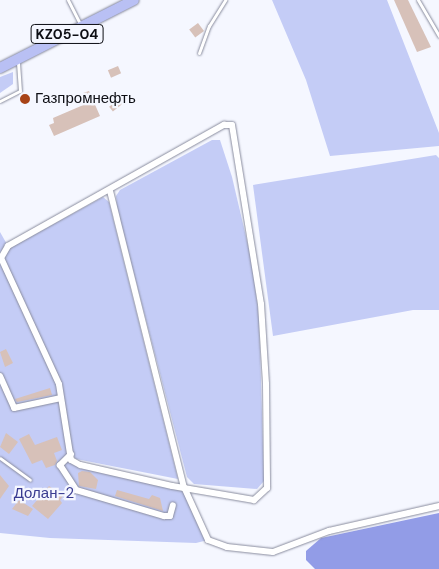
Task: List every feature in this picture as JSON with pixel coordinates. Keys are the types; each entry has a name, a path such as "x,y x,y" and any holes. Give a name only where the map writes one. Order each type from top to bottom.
{"main road":[{"name":"KZ05-04","path":"0,68 134,0"}],"street":[{"path":"224,125 232,125 261,304 266,384 267,488 254,500 80,465 71,460 61,398 44,348 1,258 8,246 110,191 224,125"},
{"path":"110,191 184,487 208,540 227,547 273,552 328,531 439,506"},
{"path":"0,376 14,408 61,398"},
{"path":"71,454 60,465 76,490 164,516 170,516 173,505"}],"lane":[{"path":"68,0 81,26"},
{"path":"199,53 209,26 225,0"},
{"path":"418,0 439,36"},
{"path":"0,101 20,91 18,59"},
{"path":"0,458 30,480"}],"green space":[{"path":"272,0 387,0 439,133 439,146 330,156 306,80"},
{"path":"13,72 13,84 0,93 0,77"},
{"path":"212,140 220,140 232,177 251,258 259,316 264,481 257,489 194,484 187,477 117,209 116,196 120,190"},
{"path":"436,155 439,158 439,310 413,310 273,336 253,185"},
{"path":"103,197 109,202 178,479 76,459 73,455 60,383 3,259 10,248"},
{"name":"Долан-2","path":"0,232 8,246 2,254 59,384 71,460 184,487 208,540 196,543 50,538 0,533"}],"water":[{"path":"439,513 439,569 315,569 306,560 306,551 321,538"}],"building":[{"path":"394,0 408,0 431,47 417,52"},
{"path":"198,23 204,31 195,38 189,30"},
{"path":"118,66 121,73 111,78 108,70"},
{"path":"89,91 100,116 54,136 49,125 54,123 53,118 88,103 83,93"},
{"path":"120,98 124,103 113,111 109,107"},
{"path":"6,349 13,363 5,367 0,352"},
{"path":"50,388 52,395 17,402 15,399"},
{"path":"6,433 18,442 9,454 0,447"},
{"path":"29,434 35,445 57,437 62,450 54,453 57,461 55,465 46,468 42,460 32,464 19,439"},
{"path":"82,471 90,472 98,480 96,489 79,486 78,473"},
{"path":"0,475 9,486 0,499"},
{"path":"49,486 63,496 60,500 62,503 48,519 32,506"},
{"path":"117,490 149,499 152,495 160,498 163,511 115,496"},
{"path":"19,500 33,509 28,516 12,509"}],"place":[{"name":"Газпромнефть","path":"25,99"}]}
